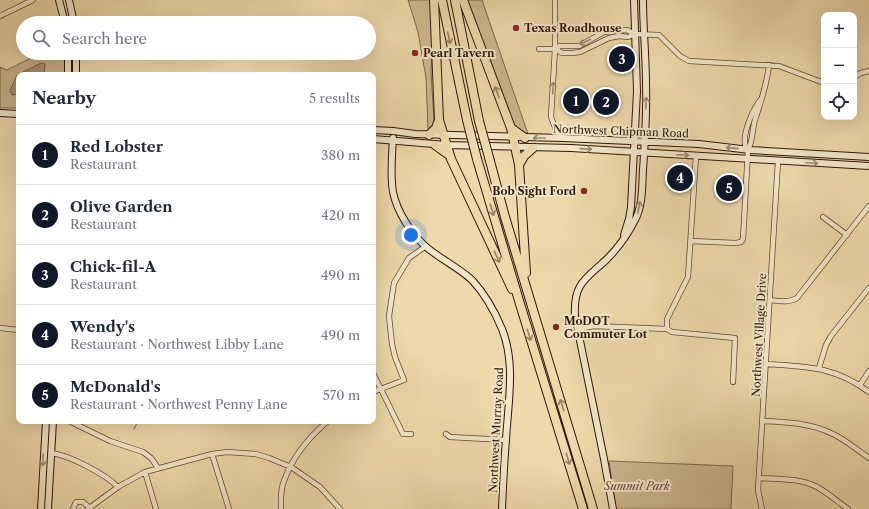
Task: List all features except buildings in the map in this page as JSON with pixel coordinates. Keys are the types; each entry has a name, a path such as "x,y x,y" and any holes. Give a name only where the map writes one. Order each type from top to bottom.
{"highway":[{"path":"434,0 439,120 443,135 449,155 520,304"},
{"path":"442,0 467,120 477,159 583,509"},
{"path":"455,0 479,120 505,217 593,509"},
{"path":"463,0 511,128 519,165 527,290"},
{"path":"429,135 436,128 439,120"},
{"path":"511,128 525,138"},
{"path":"435,145 449,155"},
{"path":"519,165 524,156 533,148"}],"main road":[{"path":"59,0 63,16"},
{"path":"69,0 72,16"},
{"path":"622,241 631,207 637,91 634,0"},
{"path":"613,509 578,329 575,300 580,285 588,275 608,258 622,241 631,228 639,211 644,154 646,85 643,0"},
{"path":"68,60 68,72"},
{"path":"76,60 76,72"},
{"path":"0,113 16,114"},
{"name":"Northwest Chipman Road","path":"376,130 429,135 562,138 699,144 748,150 869,157"},
{"name":"Northwest Murray Road","path":"393,131 392,177 393,192 397,206 411,229 426,246 473,281 487,300 502,328 506,342 510,374 502,509"},
{"name":"Northwest Chipman Road","path":"376,139 435,145 515,148 571,148 644,154 869,166"},
{"path":"40,509 46,424"},
{"path":"48,509 53,424"}],"street":[{"path":"0,16 33,0"},
{"path":"555,0 555,49 551,118 556,130 562,138"},
{"path":"539,49 555,49 562,53 580,52 609,38 620,36 628,37 635,34 660,35 680,56 689,61 783,67 821,82"},
{"path":"691,241 736,244 741,242 743,237 746,159 751,144 755,120 768,77 768,65"},
{"path":"857,75 869,71"},
{"path":"667,329 667,319 688,278 696,156"},
{"name":"Northwest Village Drive","path":"762,509 759,497 759,478 778,161"},
{"path":"770,300 794,301 869,206"},
{"path":"824,217 847,235"},
{"path":"376,391 404,380 395,357 389,316 394,283 409,258 426,246"},
{"path":"820,368 826,345 831,336 869,288"},
{"path":"578,329 594,326 667,329 672,332 735,338 734,382"},
{"path":"0,328 16,330"},
{"path":"766,364 820,368 840,374 860,385 869,392"},
{"path":"860,385 869,371"},
{"path":"376,380 403,434 411,434"},
{"path":"763,420 815,427 844,440 869,458"},
{"path":"75,424 110,441 143,452 151,458 158,468"},
{"path":"281,509 281,494 284,481 291,466 317,430 324,424"},
{"path":"446,434 450,437 506,440"},
{"path":"73,509 76,502 83,502 89,508 118,487 145,472 212,454 227,452 256,454 291,466 320,487 340,509"},
{"path":"51,453 64,456 109,478 118,487"},
{"path":"212,454 229,509"},
{"path":"145,472 156,509"},
{"path":"759,478 788,479 807,483 822,490 848,509"}],"green space":[{"path":"408,0 431,0 433,26 431,72 434,121 428,130 426,78 418,32"},
{"path":"465,0 482,0 528,134 520,133 514,128"},
{"path":"27,60 66,60 65,72 16,72 16,108 0,108 0,67 7,70"},
{"name":"Summit Park","path":"609,461 733,466 731,509 616,509"}],"shaded area":[{"path":"41,63 45,64 44,72 23,72"},
{"path":"16,77 16,94 12,95 10,91"}],"waterway":[{"path":"134,429 136,424"}],"place":[{"name":"Texas Roadhouse","path":"516,28"},
{"name":"Pearl Tavern","path":"415,53"},
{"name":"Chick-fil-A","path":"622,59"},
{"name":"Red Lobster","path":"576,101"},
{"name":"Olive Garden","path":"606,102"},
{"name":"Wendy's","path":"680,178"},
{"name":"McDonald's","path":"729,188"},
{"name":"Bob Sight Ford","path":"584,191"},
{"name":"MoDOT Commuter Lot","path":"556,327"}]}
